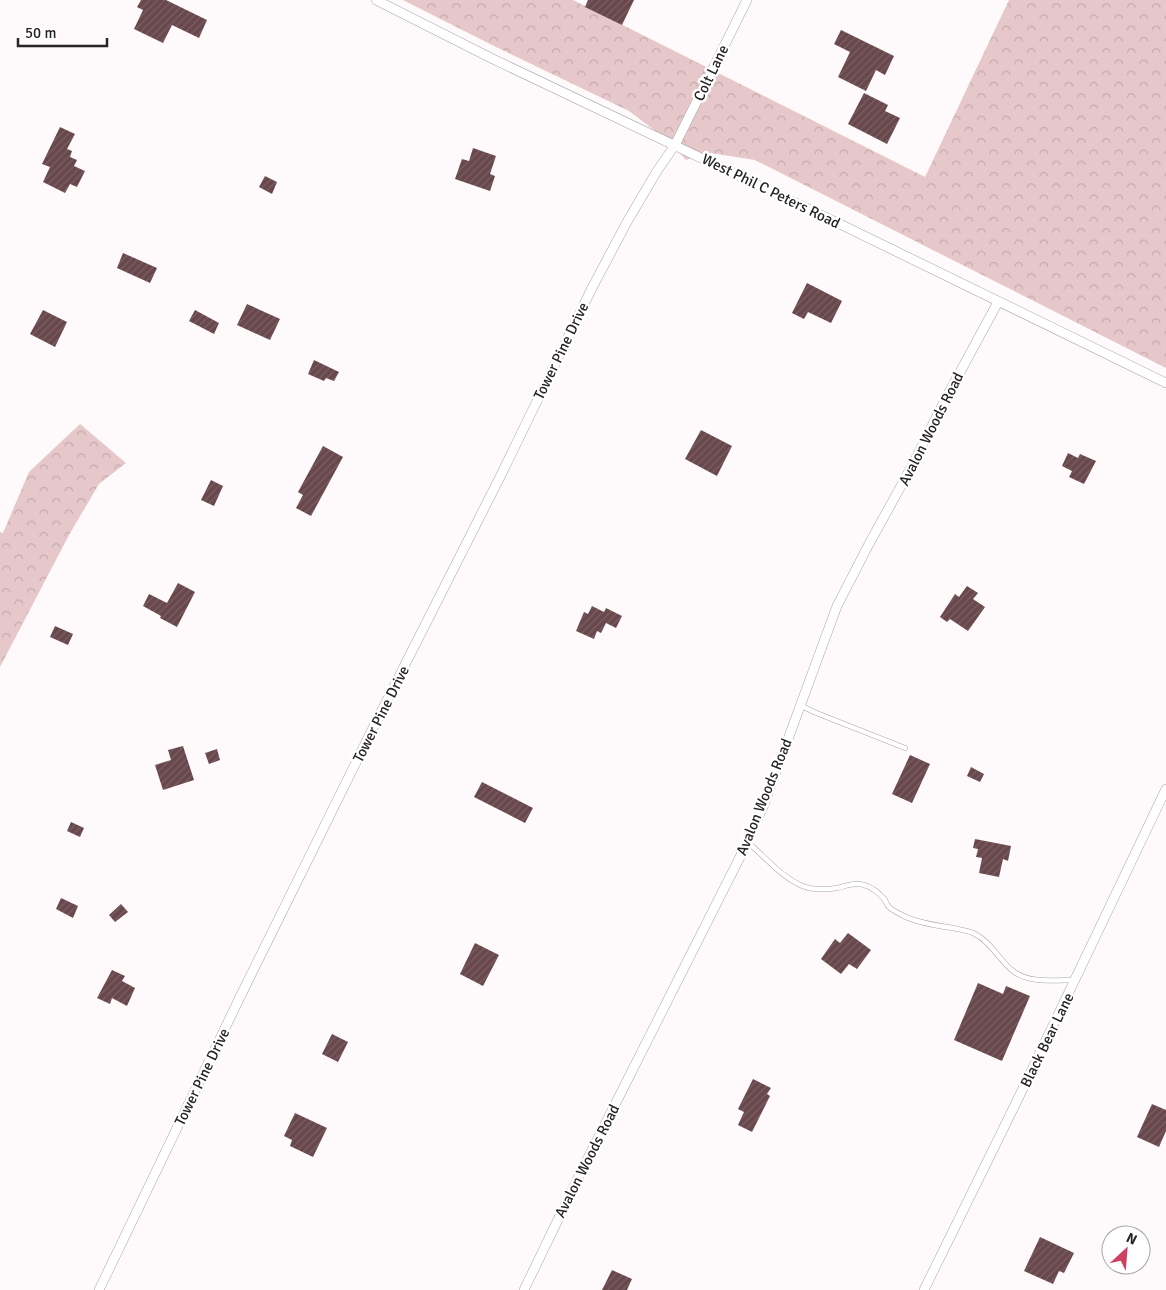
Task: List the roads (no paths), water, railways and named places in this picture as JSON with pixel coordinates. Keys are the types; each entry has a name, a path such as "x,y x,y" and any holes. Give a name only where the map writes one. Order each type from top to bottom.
{"street":[{"name":"West Phil C Peters Road","path":"376,0 493,59 833,221 1166,383"},
{"name":"Colt Lane","path":"675,145 747,0"},
{"name":"Tower Pine Drive","path":"99,1290 241,995 501,475 592,288 626,222 675,145"},
{"name":"Avalon Woods Road","path":"524,1290 580,1172 747,842 763,807 837,606 998,302"},
{"name":"Black Bear Lane","path":"924,1290 1076,980 1166,789"}],"lane":[{"path":"800,705 905,748"},
{"path":"747,842 777,869 801,886 821,889 838,888 847,885 863,885 876,891 884,898 889,907 904,916 975,934 1013,971 1022,976 1032,979 1076,980"}]}
